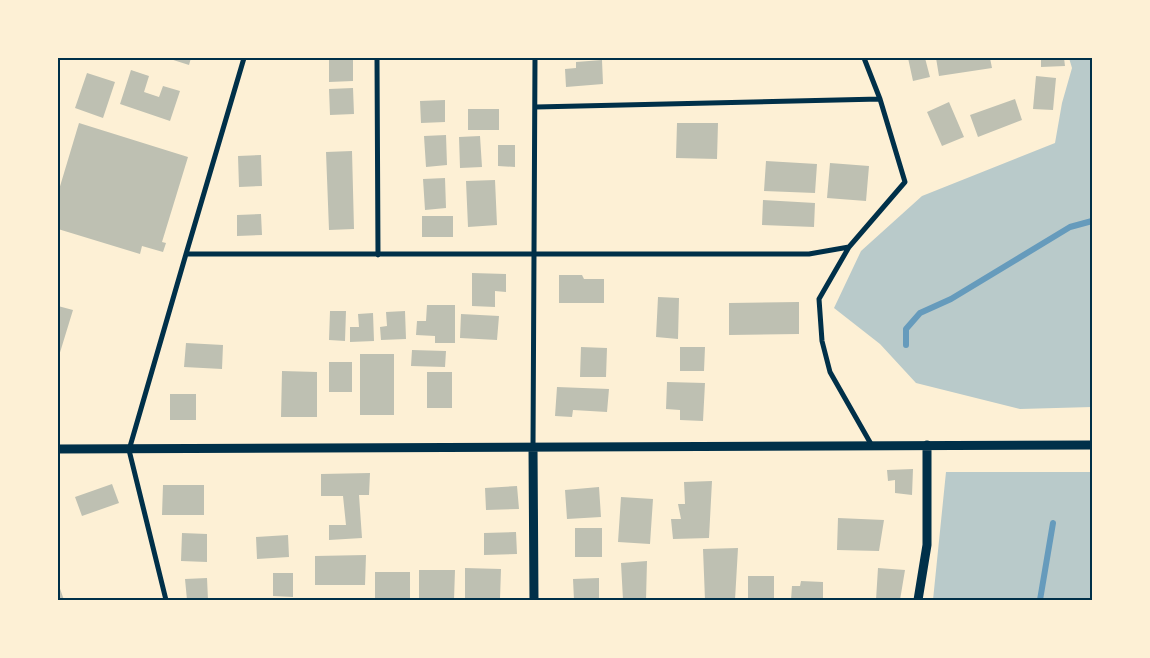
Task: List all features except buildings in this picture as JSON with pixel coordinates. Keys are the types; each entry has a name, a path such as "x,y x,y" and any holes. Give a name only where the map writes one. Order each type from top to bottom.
{"street":[{"path":"166,600 129,450 244,58"},
{"path":"377,58 378,255"},
{"path":"534,600 535,58"},
{"path":"864,58 880,99 904,182 849,247 818,299 822,341 830,372 871,444"},
{"path":"536,107 880,99"},
{"path":"186,254 809,254 849,247"},
{"path":"58,449 871,444 1092,445"},
{"path":"918,600 927,545 927,445"}],"shaded area":[{"path":"1069,58 1092,58 1092,407 1020,409 916,383 880,344 834,308 861,251 922,196 1055,143 1062,103 1072,68"},
{"path":"946,472 1092,472 1092,600 933,600"}],"waterway":[{"path":"906,345 906,329 920,313 951,299 1070,227 1092,221"},
{"path":"1040,600 1053,523"}]}
